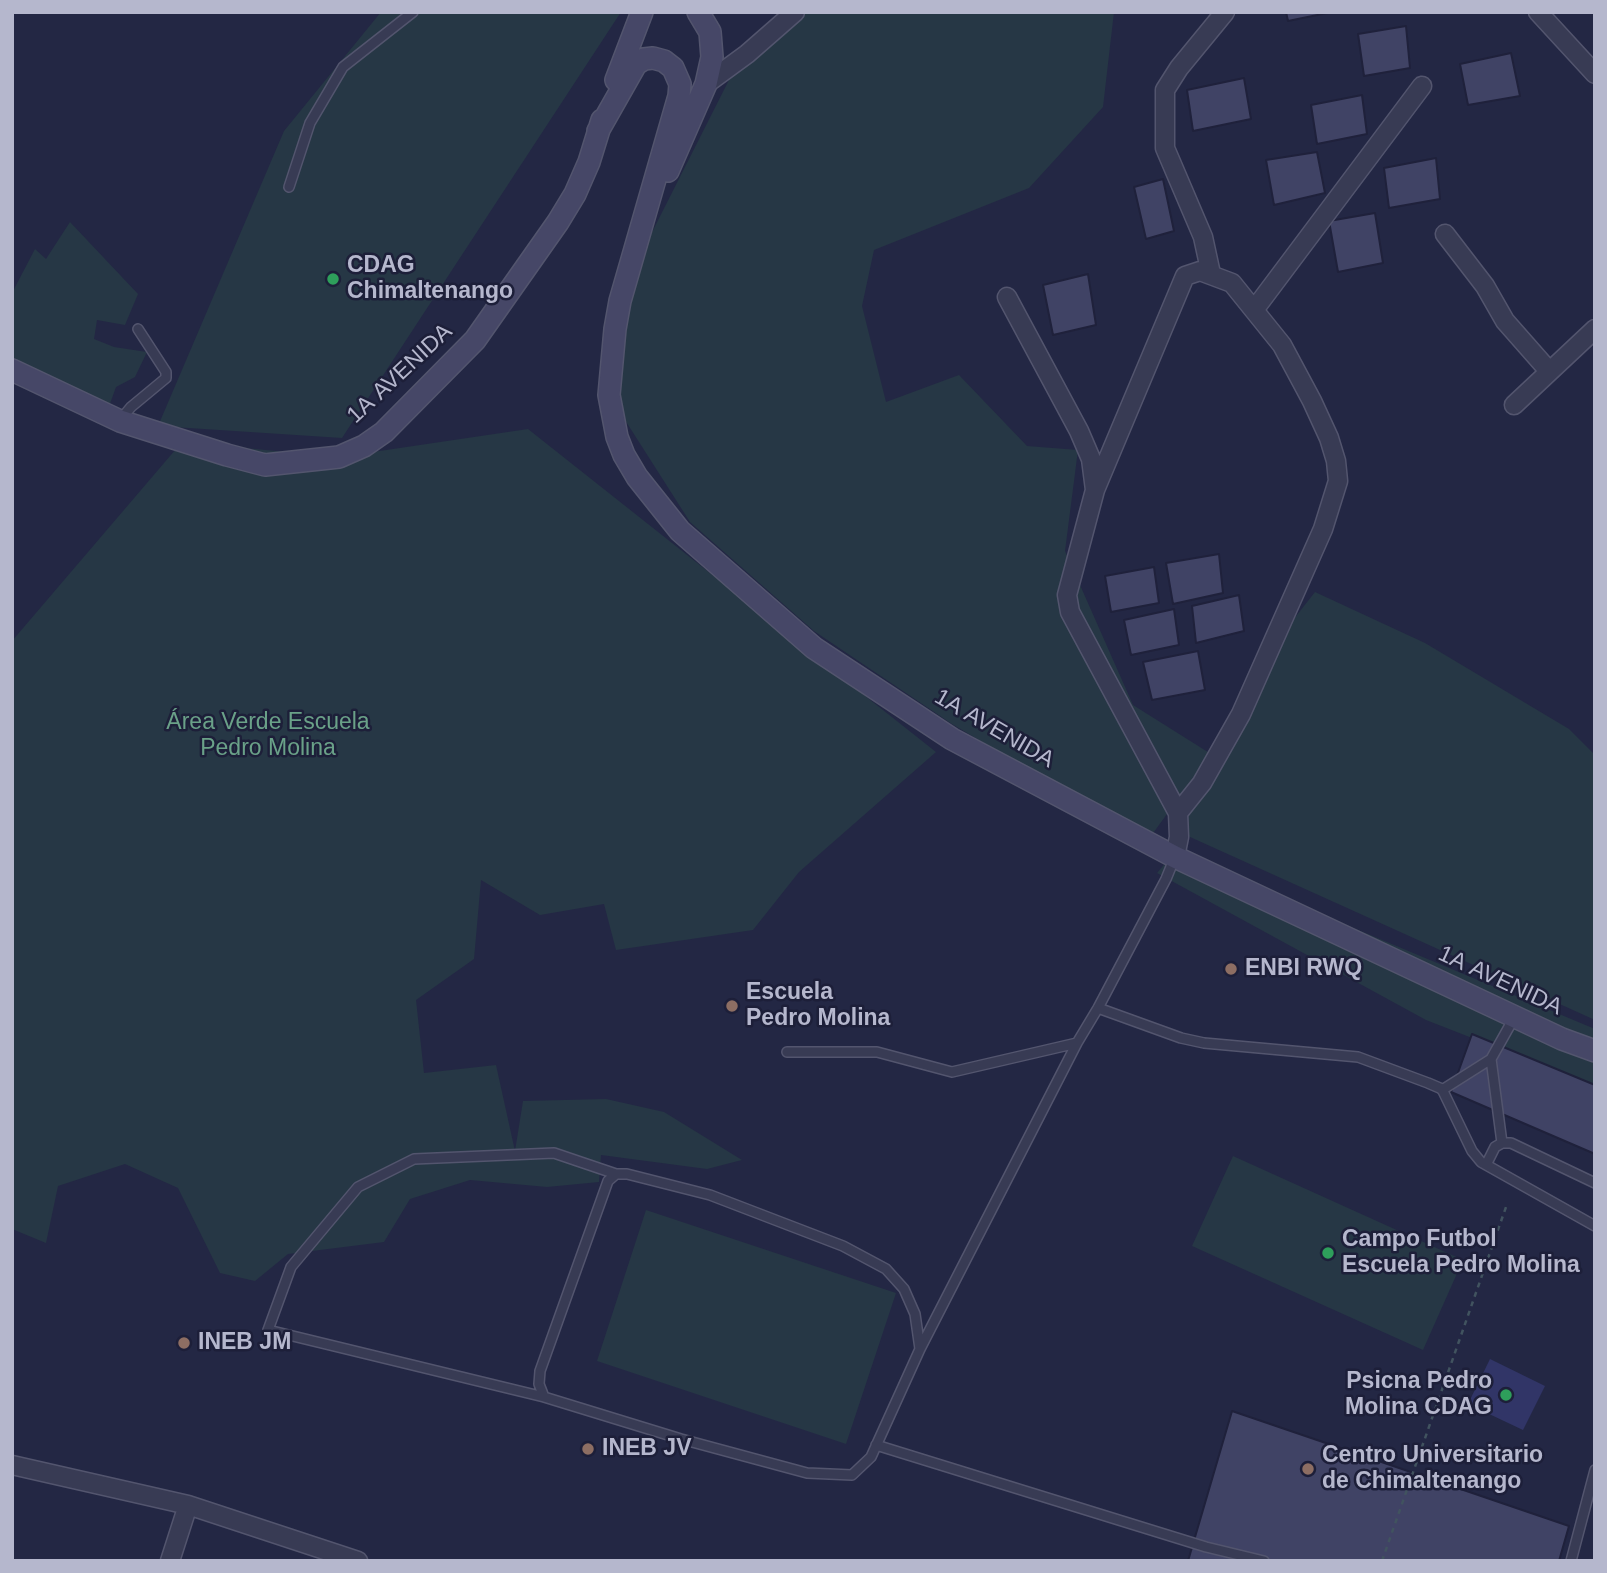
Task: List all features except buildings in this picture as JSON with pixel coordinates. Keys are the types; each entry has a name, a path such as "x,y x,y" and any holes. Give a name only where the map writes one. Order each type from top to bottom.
{"main road":[{"name":"1A AVENIDA","path":"12,370 120,421 265,465 339,457 364,446 384,432 475,340 564,213 589,162 642,12"},
{"name":"1A AVENIDA","path":"636,246 705,84 712,57 710,32 698,12"},
{"name":"1A AVENIDA","path":"598,131 636,64 653,58 664,61 673,68 680,84 679,96 615,329 609,395 613,420 624,455 637,477 680,531 814,648 953,739 1175,857 1562,1039 1595,1051"},
{"path":"1562,1039 1595,1065"}],"street":[{"path":"705,84 747,54 795,12"},
{"path":"1211,274 1203,237 1165,148 1165,90 1179,68 1226,12"},
{"path":"1538,12 1595,74"},
{"path":"1254,310 1422,86"},
{"path":"1446,234 1485,286 1505,321 1549,371"},
{"path":"1175,857 1179,837 1178,813 1070,612 1067,595 1095,490 1185,276 1200,271 1232,283 1282,345 1329,438 1336,461 1338,481 1323,529 1241,714 1202,783 1178,813"},
{"path":"1007,297 1079,431 1091,459 1095,490"},
{"path":"1514,405 1595,329"},
{"path":"12,1465 188,1504 358,1561"},
{"path":"170,1561 188,1504"}],"lane":[{"path":"289,187 310,123 343,67 413,12"},
{"path":"120,421 131,407 166,378 166,372 138,329"},
{"path":"920,1349 915,1314 904,1289 886,1269 843,1247 710,1195 627,1174 616,1174 554,1153 414,1159 358,1187 291,1267 268,1329 544,1397 681,1439 807,1473 852,1475 871,1457 920,1349 1077,1043 1166,879 1175,857"},
{"path":"1098,1008 1181,1038 1204,1043 1358,1057 1442,1090 1472,1151 1486,1165 1595,1226"},
{"path":"1442,1090 1490,1059 1515,1016"},
{"path":"787,1052 877,1052 952,1072 1077,1043"},
{"path":"1490,1059 1502,1143"},
{"path":"1486,1165 1495,1147 1502,1143 1511,1143 1595,1183"},
{"path":"544,1397 539,1384 540,1371 608,1181 616,1174"},
{"path":"876,1445 1206,1547 1264,1561"},
{"path":"1571,1561 1595,1471"}],"path":[{"path":"1382,1561 1506,1207"}],"green space":[{"name":"CDAG Chimaltenango","path":"381,12 621,12 342,438 158,426 284,131"},
{"path":"784,12 1114,12 1103,107 1029,188 874,250 862,306 886,402 959,375 1027,446 1078,450 1065,551 1133,705 1211,754 1148,840 952,724 814,631 690,522 609,395 644,248 731,76"},
{"path":"70,222 138,294 125,325 97,320 94,339 114,347 147,352 135,377 116,387 107,412 12,367 12,293 35,249 46,259"},
{"name":"Área Verde Escuela Pedro Molina","path":"528,429 936,752 799,872 753,930 616,950 604,904 540,915 481,880 474,959 416,1000 424,1073 496,1065 515,1151 523,1101 606,1099 664,1112 742,1160 707,1169 601,1155 599,1182 547,1187 470,1180 410,1199 384,1242 288,1254 255,1281 220,1273 178,1188 125,1164 58,1186 46,1243 12,1229 12,641 182,442 339,457"},
{"path":"1315,592 1425,643 1569,729 1595,755 1595,1020 1179,832 1233,737 1275,643"},
{"path":"1174,853 1595,1029 1595,1086 1426,1020 1157,873"},
{"name":"Campo Futbol Escuela Pedro Molina","path":"1233,1156 1463,1260 1423,1350 1192,1246"},
{"path":"646,1210 896,1293 846,1444 597,1361"}],"water":[{"name":"Psicna Pedro Molina CDAG","path":"1490,1359 1545,1386 1523,1430 1468,1404"}],"place":[{"name":"CDAG Chimaltenango","path":"333,279"},
{"name":"ENBI RWQ","path":"1231,969"},
{"name":"Escuela Pedro Molina","path":"732,1006"},
{"name":"Campo Futbol Escuela Pedro Molina","path":"1328,1253"},
{"name":"INEB JM","path":"184,1343"},
{"name":"Psicna Pedro Molina CDAG","path":"1506,1395"},
{"name":"INEB JV","path":"588,1449"},
{"name":"Centro Universitario de Chimaltenango","path":"1308,1469"}]}
